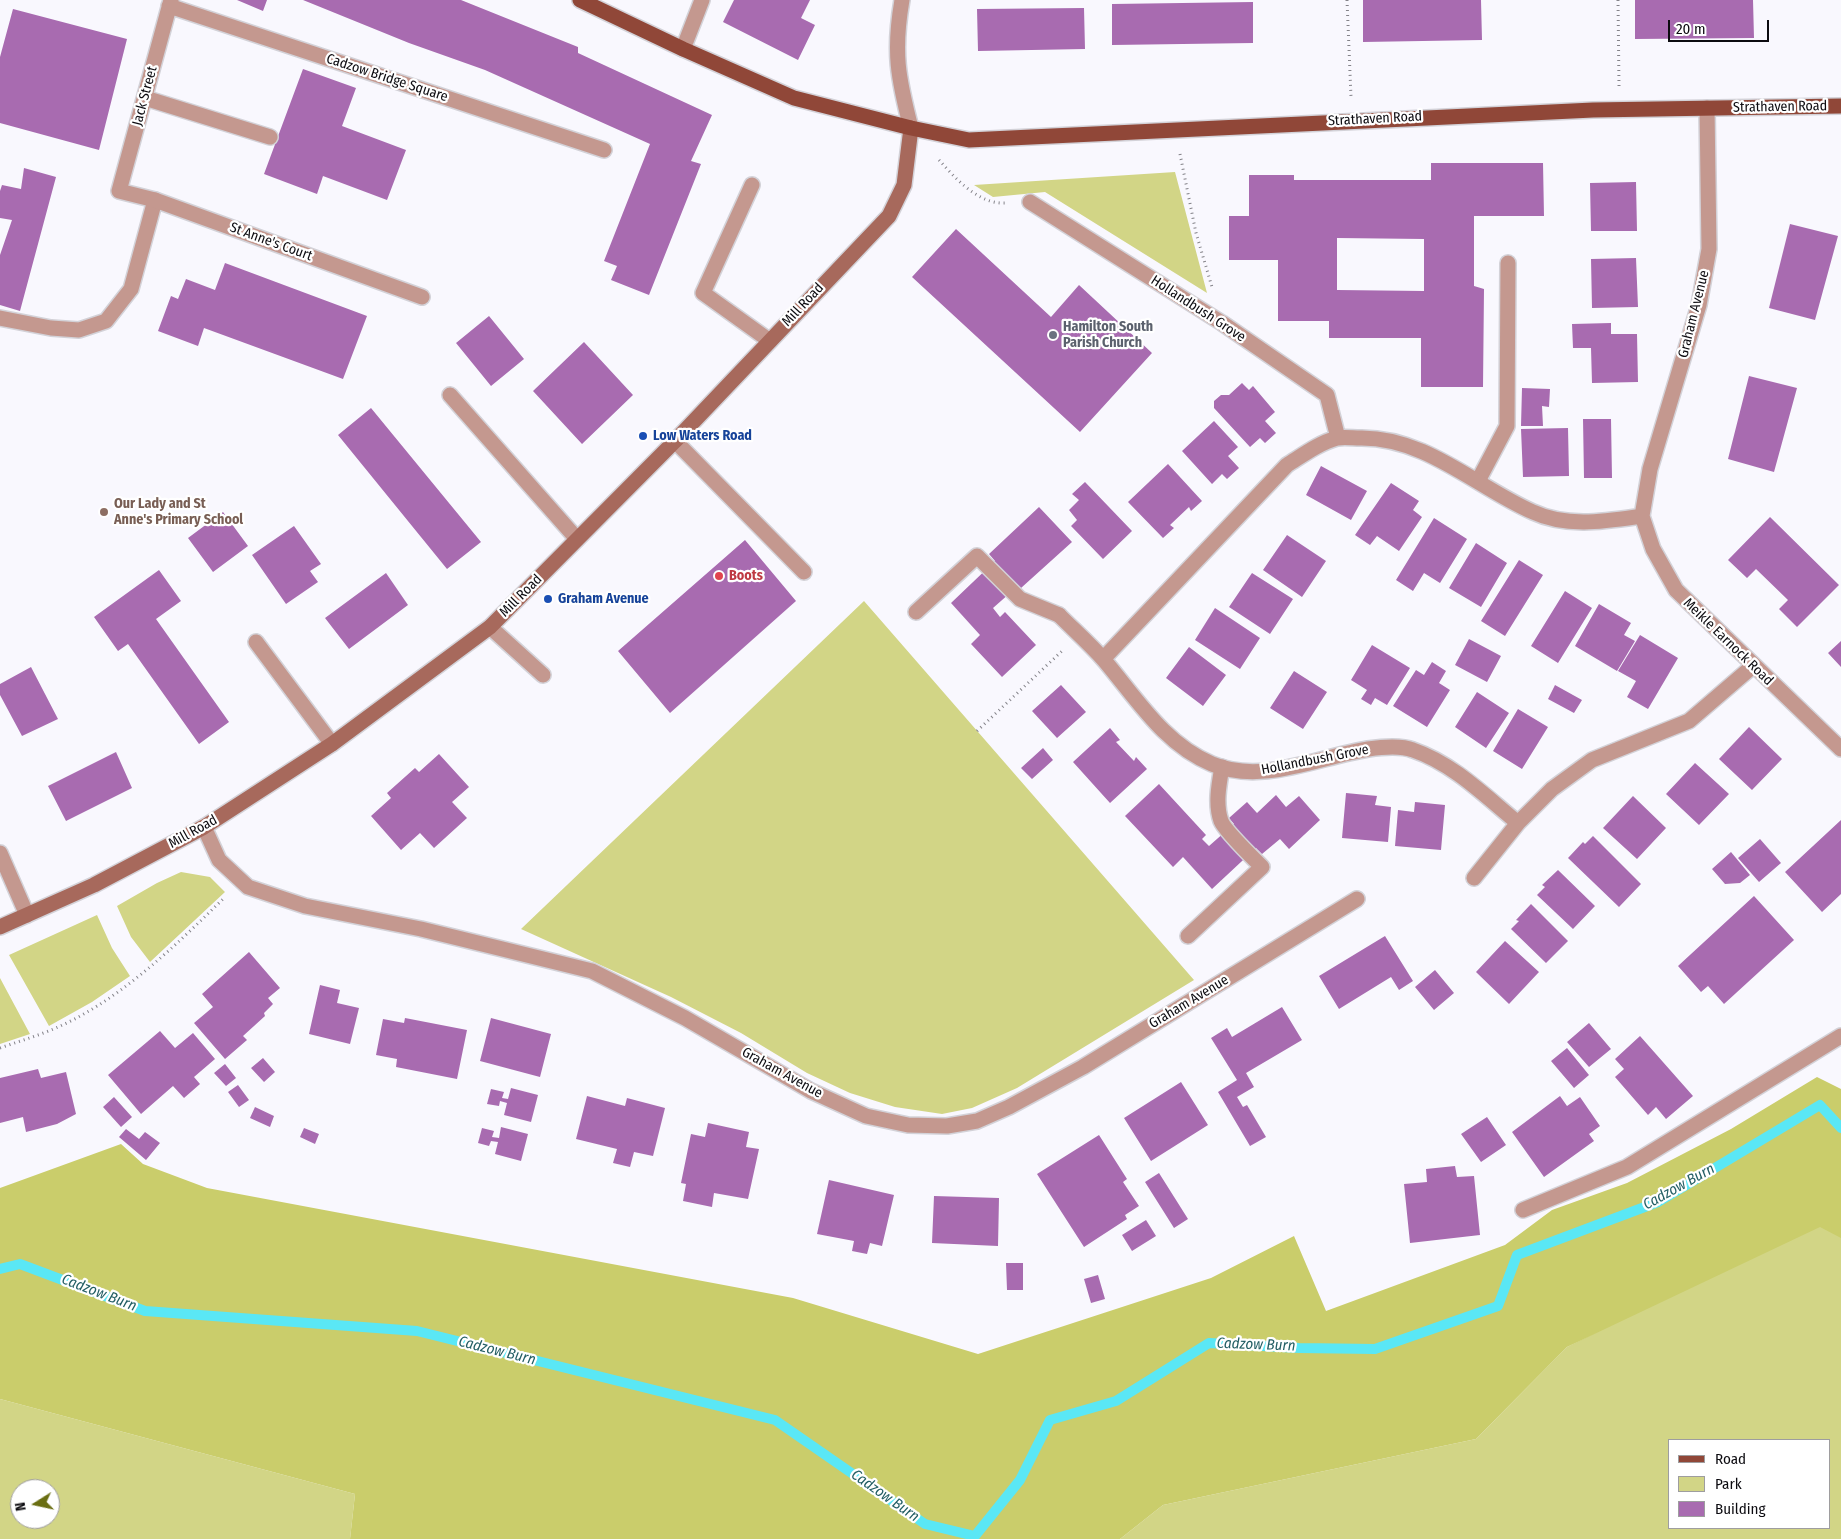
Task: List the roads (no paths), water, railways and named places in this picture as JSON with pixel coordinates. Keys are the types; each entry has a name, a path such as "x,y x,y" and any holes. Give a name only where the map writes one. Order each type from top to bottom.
{"main road":[{"path":"580,0 683,50 794,98 911,128"},
{"name":"Strathaven Road","path":"911,128 970,140 1351,120 1619,109 1841,106"},
{"name":"Mill Road","path":"0,927 94,885 204,828 332,744 490,627 675,441 889,216 904,185 911,128"}],"street":[{"path":"683,50 702,0"},
{"path":"902,0 896,50 899,82 911,128"},
{"name":"Jack Street","path":"119,191 170,3"},
{"name":"Cadzow Bridge Square","path":"170,3 604,150"},
{"path":"144,98 270,137"},
{"name":"Graham Avenue","path":"1642,516 1650,469 1699,305 1709,249 1707,108"},
{"path":"752,185 703,293 770,341"},
{"name":"St Anne's Court","path":"119,191 155,200 422,297"},
{"path":"0,318 51,328 79,330 106,321 131,289 155,200"},
{"name":"Hollandbush Grove","path":"1030,202 1222,323 1327,395 1338,438"},
{"path":"1478,481 1507,426 1508,263"},
{"path":"450,395 577,540"},
{"path":"1103,659 1287,465 1314,448 1338,438 1377,438 1406,444 1478,481 1534,513 1567,520 1597,523 1642,516"},
{"path":"675,441 804,572"},
{"name":"Meikle Earnock Road","path":"1642,516 1653,549 1676,590 1841,749"},
{"name":"Hollandbush Grove","path":"916,612 977,556 1020,599 1059,615 1103,659 1153,720 1183,749 1222,767 1240,772 1270,771 1354,751 1382,747 1411,749 1440,761 1518,823"},
{"path":"490,627 544,675"},
{"path":"256,642 332,744"},
{"path":"1474,878 1518,823 1552,789 1592,760 1689,721 1753,666"},
{"path":"1188,936 1262,867 1221,823 1218,809 1218,790 1222,767"},
{"name":"Graham Avenue","path":"204,828 219,860 248,887 305,906 422,929 592,971 685,1018 811,1090 866,1116 908,1125 938,1125 977,1121 1009,1107 1083,1067 1357,899"},
{"path":"0,853 27,915"},
{"path":"1522,1210 1627,1167 1841,1036"}],"waterway":[{"name":"Cadzow Burn","path":"0,1269 20,1264 145,1311 417,1331 775,1420 925,1524 975,1536 1020,1480 1050,1420 1116,1401 1209,1343 1299,1348 1375,1349 1498,1306 1517,1255 1658,1202 1820,1105 1841,1128"}],"place":[{"name":"Hamilton South Parish Church","path":"1053,335"},
{"name":"Low Waters Road","path":"643,436"},
{"name":"Our Lady and St Anne's Primary School","path":"104,512"},
{"name":"Boots","path":"719,576"},
{"name":"Graham Avenue","path":"548,599"}]}
